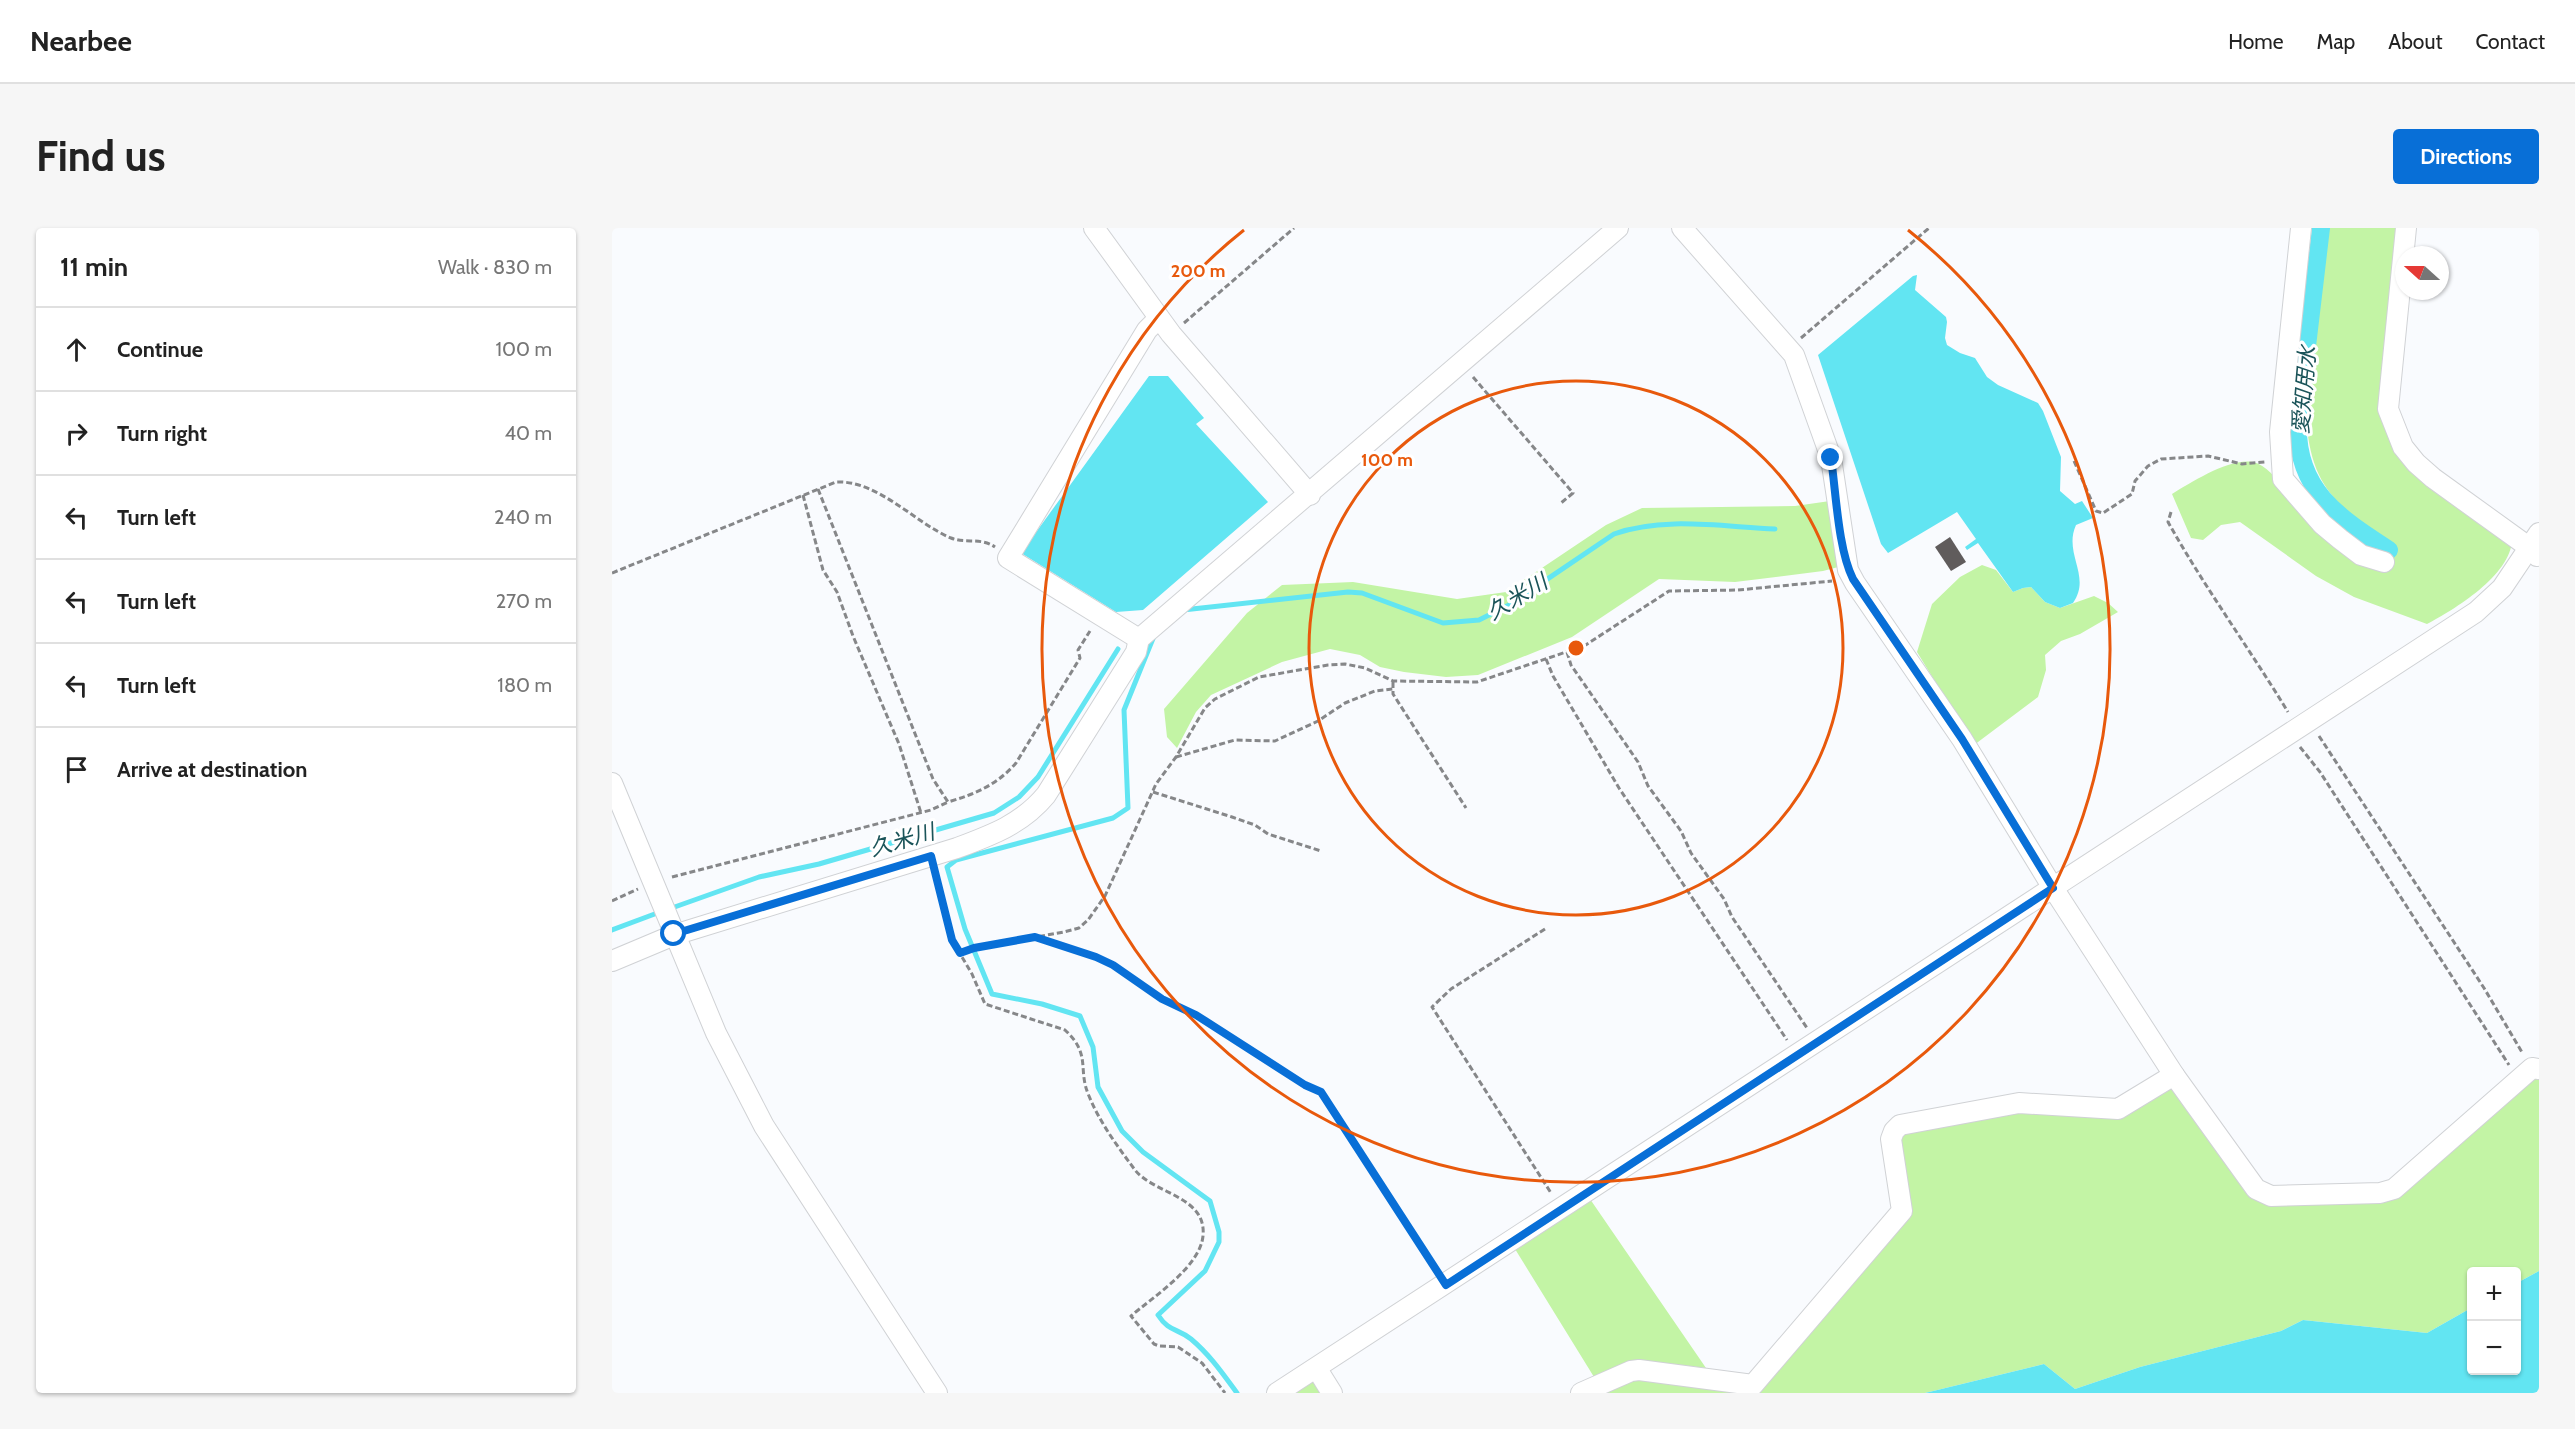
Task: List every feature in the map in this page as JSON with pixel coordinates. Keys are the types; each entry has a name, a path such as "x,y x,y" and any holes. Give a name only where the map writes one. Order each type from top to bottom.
{"street":[{"path":"1094,228 1159,318 1310,495"},
{"path":"612,961 673,932 931,856 1000,831 1034,810 1046,795 1136,652 1139,639 1310,495 1618,228"},
{"path":"1682,228 1788,350 1803,375 1831,458 1840,528 1848,570 1853,579 1962,739 2053,888 2174,1075 2256,1189 2271,1196 2380,1193 2394,1189 2530,1072"},
{"path":"2301,228 2280,432 2283,479 2322,524 2361,555 2384,562"},
{"path":"1277,1393 2476,612 2502,588 2536,546 2433,478 2403,447 2388,409 2406,228"},
{"path":"1139,639 1008,558 1147,330 1159,318"},
{"path":"612,783 716,1032 764,1126 937,1393"},
{"path":"1581,1393 1631,1371 1753,1385 1902,1211 1891,1139 1894,1131 1900,1125 2019,1103 2118,1109 2174,1075"},
{"path":"1317,1369 1332,1393"}],"path":[{"path":"1172,334 1294,228"},
{"path":"1788,350 1929,228"},
{"path":"1460,365 1573,493 1562,503"},
{"path":"2074,461 2096,511 2103,513 2132,494 2134,481 2148,466 2161,459 2208,456 2242,464 2281,460"},
{"path":"612,573 836,482 859,486 896,503 952,538 984,541 993,545 1008,558"},
{"path":"818,489 933,779 948,802"},
{"path":"803,495 823,570 837,592 852,636 899,744 921,813"},
{"path":"2171,512 2168,522 2194,568 2245,641 2299,728 2484,988 2530,1072"},
{"path":"960,953 974,948 1079,928 1095,912 1105,896 1153,792 1205,708 1215,699 1259,677 1345,664 1365,668 1393,681 1477,682 1584,646 1669,591 1738,590 1853,579"},
{"path":"612,901 654,884 921,813 990,787 1005,776 1016,763 1080,658 1078,650 1100,616"},
{"path":"1567,652 1571,665 1638,762 1648,786 1681,831 1691,853 1724,899 1744,935 1766,964 1816,1042"},
{"path":"1546,659 1553,676 1619,788 1796,1055"},
{"path":"1393,681 1392,694 1466,808"},
{"path":"1176,757 1235,740 1275,741 1318,721 1345,703 1375,692 1393,689"},
{"path":"2299,728 2320,772 2530,1072"},
{"path":"1153,792 1255,825 1268,834 1321,851"},
{"path":"931,856 952,940 972,974 985,1004 1065,1030 1072,1036 1082,1052 1088,1094 1114,1142 1137,1172 1193,1207 1203,1228 1203,1237 1197,1254 1186,1269 1131,1316 1154,1344 1178,1347 1202,1363 1225,1393"},
{"path":"1545,930 1451,989 1432,1007 1561,1209"},
{"path":"1035,937 1113,965 1162,999 1196,1015 1305,1085 1321,1092 1446,1285"}],"green space":[{"path":"2329,228 2400,228 2399,246 2395,246 2395,298 2386,423 2512,540 2509,553 2502,566 2479,590 2452,610 2427,624 2354,597 2316,576 2240,522 2221,525 2203,540 2191,538 2172,494 2222,467 2253,462 2270,472 2295,500 2320,521 2385,568 2391,546 2356,519 2331,494 2314,463 2306,419"},
{"path":"1830,501 1842,566 1823,571 1735,582 1659,579 1572,637 1478,675 1446,677 1404,672 1380,667 1360,655 1330,649 1282,662 1211,695 1196,712 1177,748 1167,737 1164,709 1247,613 1282,585 1353,582 1457,599 1506,592 1606,525 1642,508 1795,506"},
{"path":"1982,565 1996,570 2013,592 2031,587 2045,602 2060,608 2094,596 2108,603 2118,612 2080,634 2061,641 2045,655 2046,670 2038,697 1974,745 1917,652 1932,604 1960,577"},
{"path":"2539,1076 2539,1271 2521,1281 2521,1267 2467,1267 2467,1310 2427,1333 2303,1320 2281,1331 2140,1367 2075,1389 2044,1364 1925,1393 1595,1393 1632,1377 1757,1391 1902,1218 1898,1134 2024,1111 2108,1116 2170,1086 2176,1089 2246,1188 2381,1200 2524,1082"},
{"path":"1590,1199 1706,1368 1640,1360 1594,1377 1515,1249"},
{"path":"1312,1381 1318,1382 1325,1393 1292,1393"}],"water":[{"path":"1917,275 1915,290 1946,317 1947,345 1975,358 1987,377 1998,385 2038,403 2043,411 2061,457 2060,491 2075,504 2082,501 2093,518 2076,525 2073,536 2080,584 2073,603 2060,608 2045,602 2031,587 2013,592 1978,543 1967,550 1965,547 1976,539 1957,512 1888,553 1881,544 1818,355"},
{"path":"1149,376 1168,376 1204,418 1196,424 1268,502 1143,610 1116,612 1021,553"},
{"path":"2539,1271 2539,1393 1925,1393 2044,1364 2075,1389 2140,1367 2281,1331 2303,1320 2427,1333 2467,1310 2467,1375 2521,1375 2521,1281"}],"building":[{"path":"1950,537 1966,562 1951,571 1935,547"}],"waterway":[{"name":"愛知用水","path":"2321,228 2298,422 2299,445 2304,466 2323,499 2353,526 2389,550"},
{"name":"久米川","path":"1183,610 1348,592 1362,593 1443,623 1479,620 1509,605 1614,534 1653,525 1673,524 1775,529"},
{"path":"1154,636 1124,710 1128,808 1113,818 956,860 947,867 965,929 992,994 1042,1004 1080,1016 1093,1047 1098,1087 1122,1131 1143,1152 1210,1201 1219,1232 1219,1242 1205,1271 1158,1315 1166,1324 1198,1345 1237,1393"},
{"name":"久米川","path":"669,909 759,877 819,864 994,813 1019,797 1038,777 1118,649"},
{"name":"久米川","path":"612,930 660,912"}],"route":[{"path":"674,934 776,901 931,856 952,940 960,953 974,948 1035,937 1096,957 1113,965 1162,999 1196,1015 1305,1085 1321,1092 1446,1285 2053,888 1962,739 1855,584 1848,570 1831,458"}]}
